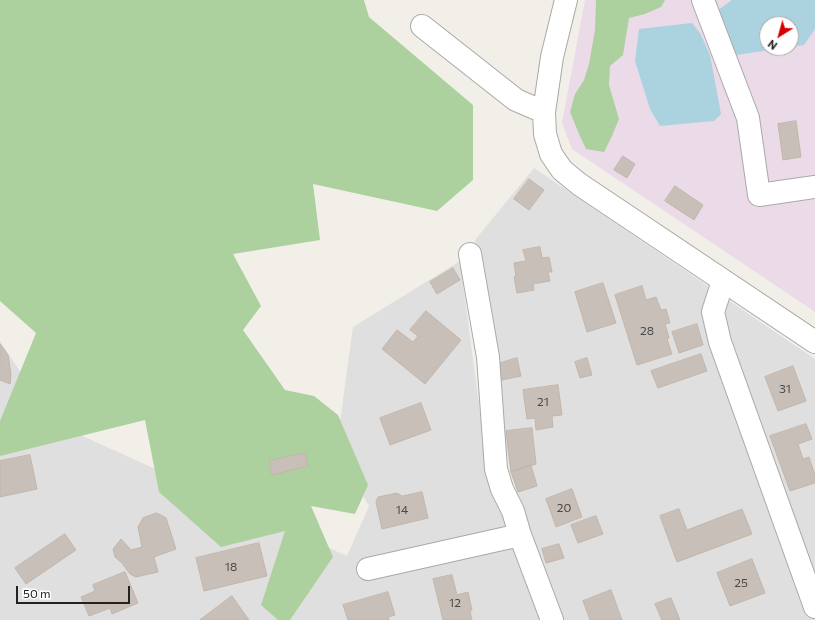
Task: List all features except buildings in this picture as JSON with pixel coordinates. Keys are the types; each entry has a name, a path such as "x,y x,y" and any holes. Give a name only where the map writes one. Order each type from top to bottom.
{"street":[{"path":"566,0 552,57 544,112 545,134 551,154 562,170 579,184 815,342"},
{"path":"703,0 748,118 759,195 815,187"},
{"path":"422,26 516,100 544,112"},
{"path":"470,254 488,357 496,469 502,489 513,511 520,535 552,620"},
{"path":"723,281 713,312 720,342 815,607"},
{"path":"368,569 520,535"}],"shaded area":[{"path":"585,0 815,0 815,312 572,149 562,123"},
{"path":"534,168 815,359 815,620 561,620 510,472 475,240"},
{"path":"460,261 486,458 518,559 540,620 0,620 0,341 54,423 347,556 369,506 336,451 353,327"}],"green space":[{"path":"0,0 364,0 369,17 473,105 473,180 437,211 313,184 320,240 233,254 261,306 243,330 285,390 314,396 338,415 368,485 355,514 311,506 333,557 290,620 278,620 261,605 285,531 221,547 159,492 145,420 0,456 0,421 36,333 0,301"},
{"path":"596,0 665,0 661,7 645,14 629,18 623,55 610,66 609,85 619,119 604,152 586,149 570,112 575,94 584,80 589,64 595,30"}],"water":[{"path":"732,0 815,0 815,29 804,45 799,46 799,16 759,16 759,52 736,55 727,45 718,10"},
{"path":"692,23 700,33 710,55 721,114 714,121 660,126 650,109 635,61 639,29"}]}
